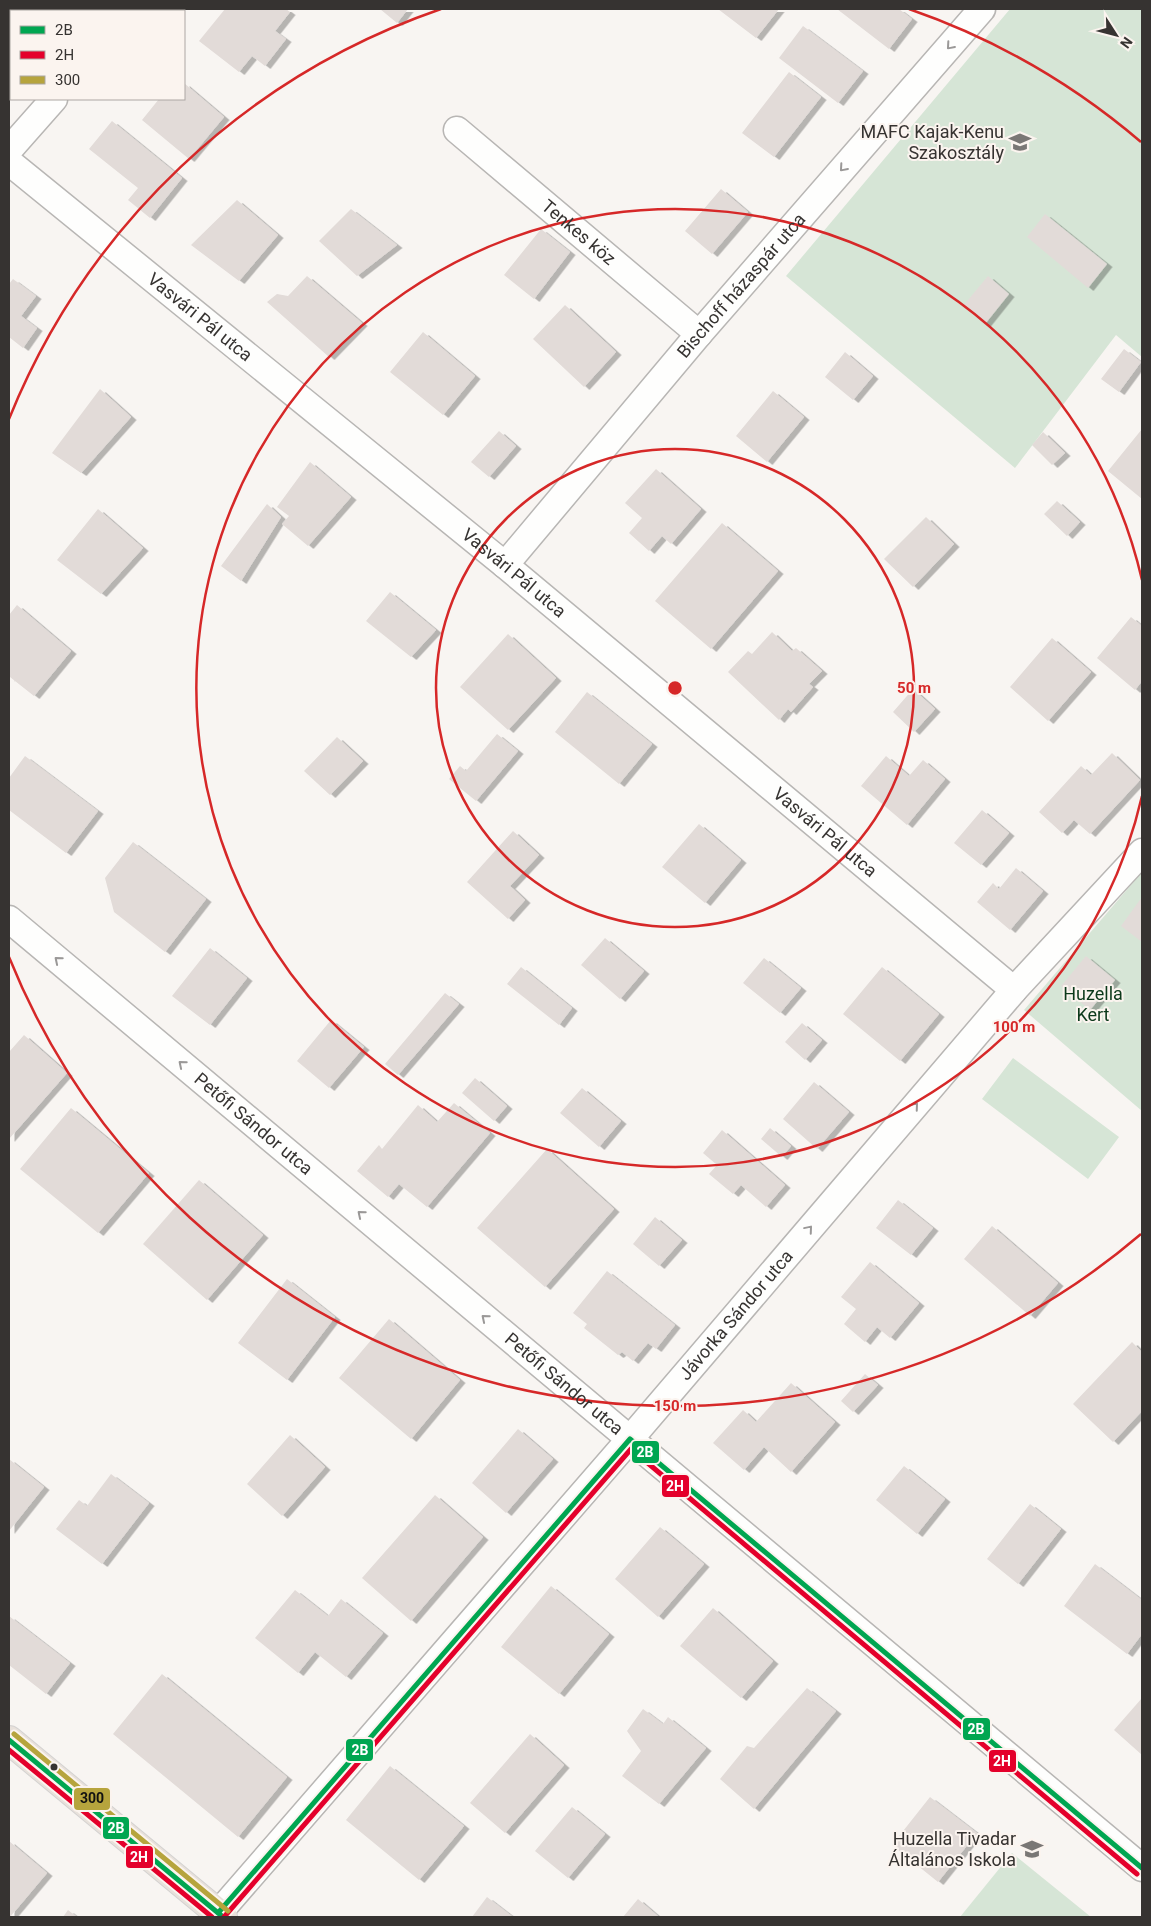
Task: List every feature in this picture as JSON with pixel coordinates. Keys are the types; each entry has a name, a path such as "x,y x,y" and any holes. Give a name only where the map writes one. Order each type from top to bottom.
{"main road":[{"path":"9,1740 219,1916"}],"street":[{"name":"Bischoff házaspár utca","path":"505,565 699,334 982,9"},
{"path":"9,150 53,100"},
{"name":"Tenkes köz","path":"457,130 699,334"},
{"name":"Vasvári Pál utca","path":"9,162 505,565 1014,990"},
{"name":"Jávorka Sándor utca","path":"219,1916 1014,990 1142,852"},
{"name":"Petőfi Sándor utca","path":"9,919 1142,1868"}],"green space":[{"name":"MAFC Kajak-Kenu Szakosztály","path":"1010,9 1142,9 1142,357 1116,335 1015,468 786,276"},
{"name":"Huzella Kert","path":"1142,872 1142,1111 1024,1010"},
{"path":"1013,1058 1119,1137 1088,1179 982,1099"},
{"path":"1012,1853 1091,1917 960,1917"}],"building":[{"path":"9,9 57,9 10,10 9,30"},
{"path":"225,9 286,9 290,12 275,31 286,39 265,66 252,56 239,72 199,41"},
{"path":"380,9 408,9 397,23"},
{"path":"718,9 779,9 756,38"},
{"path":"837,9 899,9 912,19 889,49"},
{"path":"803,26 863,71 838,103 779,58"},
{"path":"789,72 821,97 774,157 742,133"},
{"path":"185,84 224,117 189,159 142,120 158,100 185,100"},
{"path":"112,121 182,178 150,218 128,200 138,188 89,149"},
{"path":"721,189 748,212 712,254 685,231"},
{"path":"237,200 278,235 239,281 191,245"},
{"path":"351,209 397,245 357,276 319,241"},
{"path":"1045,214 1107,264 1088,288 1027,237"},
{"path":"541,229 570,252 534,299 504,275"},
{"path":"307,276 362,323 329,357 267,302 277,294 288,296"},
{"path":"988,276 1009,294 985,324 963,306"},
{"path":"13,279 36,296 21,316 37,328 23,348 9,337 9,284"},
{"path":"565,305 616,352 584,387 533,339"},
{"path":"423,332 475,376 443,415 390,372"},
{"path":"1124,349 1141,362 1119,392 1101,379"},
{"path":"845,352 873,376 853,400 825,377"},
{"path":"100,389 131,417 81,473 52,453"},
{"path":"773,391 804,417 767,462 736,436"},
{"path":"1142,429 1142,499 1108,471"},
{"path":"499,431 516,446 489,477 471,462"},
{"path":"1043,432 1065,453 1052,465 1032,445"},
{"path":"310,462 351,497 308,546 282,524 289,516 277,507"},
{"path":"656,469 701,509 671,544 662,536 649,551 629,533 642,518 625,503"},
{"path":"1057,501 1080,522 1067,536 1044,514"},
{"path":"267,504 281,517 241,581 221,566"},
{"path":"98,509 143,548 101,594 57,560"},
{"path":"926,517 954,544 913,587 884,559"},
{"path":"722,523 778,571 711,649 655,601"},
{"path":"390,592 436,630 411,657 366,621"},
{"path":"17,605 71,651 34,696 10,677 9,679 9,615"},
{"path":"1131,617 1142,626 1142,681 1135,690 1097,658"},
{"path":"772,632 792,651 796,648 822,671 809,684 813,687 791,712 788,709 779,720 728,672 748,651 752,654"},
{"path":"508,634 556,678 508,730 460,687"},
{"path":"1052,638 1091,672 1048,721 1010,687"},
{"path":"913,689 935,709 914,732 893,712"},
{"path":"587,692 652,744 619,784 555,732"},
{"path":"497,734 518,751 476,801 449,779 460,766 466,771"},
{"path":"337,737 363,761 330,795 304,771"},
{"path":"1112,753 1140,780 1090,834 1074,820 1062,833 1039,812 1081,766 1091,775"},
{"path":"25,756 98,811 66,853 9,810 9,778"},
{"path":"886,756 909,776 923,760 945,779 907,825 861,786"},
{"path":"982,810 1009,833 981,865 954,843"},
{"path":"699,824 741,860 705,903 662,867"},
{"path":"513,831 539,855 510,886 525,900 508,919 467,882"},
{"path":"133,842 206,899 165,952 114,912 105,878"},
{"path":"1016,868 1043,891 1010,930 977,902 993,883 999,889"},
{"path":"1142,897 1142,942 1121,926"},
{"path":"605,938 644,971 620,999 581,965"},
{"path":"210,948 247,978 210,1025 172,996"},
{"path":"1086,956 1115,980 1090,1010 1061,986"},
{"path":"764,958 801,988 780,1013 743,983"},
{"path":"521,967 572,1008 559,1025 507,984"},
{"path":"882,967 939,1014 900,1061 843,1014"},
{"path":"445,993 459,1004 398,1075 385,1064"},
{"path":"331,1020 364,1047 329,1088 297,1061"},
{"path":"802,1023 822,1040 805,1060 785,1042"},
{"path":"24,1035 67,1073 9,1139 9,1052"},
{"path":"475,1078 507,1106 494,1121 462,1093"},
{"path":"814,1082 849,1112 817,1149 783,1119"},
{"path":"582,1088 621,1121 599,1147 560,1113"},
{"path":"454,1103 490,1133 427,1207 399,1184 388,1197 357,1171 379,1145 382,1149 418,1105 437,1122"},
{"path":"71,1108 149,1173 98,1233 20,1169"},
{"path":"770,1128 791,1146 782,1157 761,1139"},
{"path":"722,1130 785,1185 766,1207 741,1185 733,1194 709,1174 717,1165 703,1153"},
{"path":"547,1149 614,1209 545,1287 477,1228"},
{"path":"199,1180 263,1235 207,1300 143,1244"},
{"path":"898,1200 933,1228 911,1255 876,1228"},
{"path":"655,1217 682,1240 659,1266 633,1244"},
{"path":"992,1226 1058,1283 1030,1316 964,1259"},
{"path":"870,1262 919,1303 890,1338 877,1327 865,1342 844,1324 856,1309 841,1297"},
{"path":"607,1271 675,1325 656,1349 648,1343 633,1361 622,1352 618,1355 584,1328 587,1324 573,1313"},
{"path":"287,1279 335,1317 287,1380 238,1343"},
{"path":"389,1319 460,1380 411,1439 339,1378"},
{"path":"1132,1342 1142,1352 1142,1411 1113,1442 1073,1404"},
{"path":"865,1374 878,1385 853,1412 841,1401"},
{"path":"791,1383 835,1422 791,1472 764,1447 744,1470 713,1443 743,1410 756,1422"},
{"path":"518,1429 553,1459 506,1513 472,1483"},
{"path":"290,1435 325,1467 282,1516 247,1484"},
{"path":"9,1459 44,1487 9,1531"},
{"path":"904,1466 945,1499 917,1534 876,1500"},
{"path":"111,1474 149,1503 102,1564 56,1529 79,1500 87,1506"},
{"path":"435,1495 483,1537 411,1621 362,1578"},
{"path":"1030,1504 1061,1529 1018,1584 987,1559"},
{"path":"660,1527 704,1564 658,1617 615,1579"},
{"path":"1095,1564 1142,1600 1142,1634 1127,1654 1064,1606"},
{"path":"551,1586 609,1634 559,1694 501,1647"},
{"path":"295,1590 328,1616 341,1599 383,1633 346,1677 315,1652 298,1673 255,1638"},
{"path":"713,1608 773,1661 741,1698 680,1646"},
{"path":"9,1616 70,1663 46,1694 9,1665"},
{"path":"162,1674 287,1777 238,1837 113,1734"},
{"path":"807,1688 836,1711 754,1809 720,1779 747,1746 754,1748"},
{"path":"1142,1698 1142,1755 1114,1730"},
{"path":"643,1709 663,1724 668,1717 706,1748 659,1804 622,1776 641,1751 627,1731"},
{"path":"530,1734 564,1765 505,1833 470,1803"},
{"path":"390,1766 464,1826 419,1880 346,1820"},
{"path":"930,1797 977,1833 938,1882 892,1845"},
{"path":"572,1807 605,1834 568,1878 535,1851"},
{"path":"9,1841 47,1873 10,1917 9,1917"},
{"path":"487,1897 513,1917 472,1917"},
{"path":"638,1899 659,1917 623,1917"},
{"path":"68,1910 77,1917 63,1917"}],"transit line":[{"name":"2B","path":"218,1913 630,1439 1142,1868"},
{"name":"2H","path":"224,1917 631,1449 1137,1874"},
{"name":"300","path":"14,1734 228,1911"},
{"name":"2B","path":"9,1740 223,1917"},
{"name":"2H","path":"9,1750 212,1917"}],"place":[{"name":"MAFC Kajak-Kenu Szakosztály","path":"1020,142"},
{"name":"Huzella Tivadar Általános Iskola","path":"1032,1849"}]}
